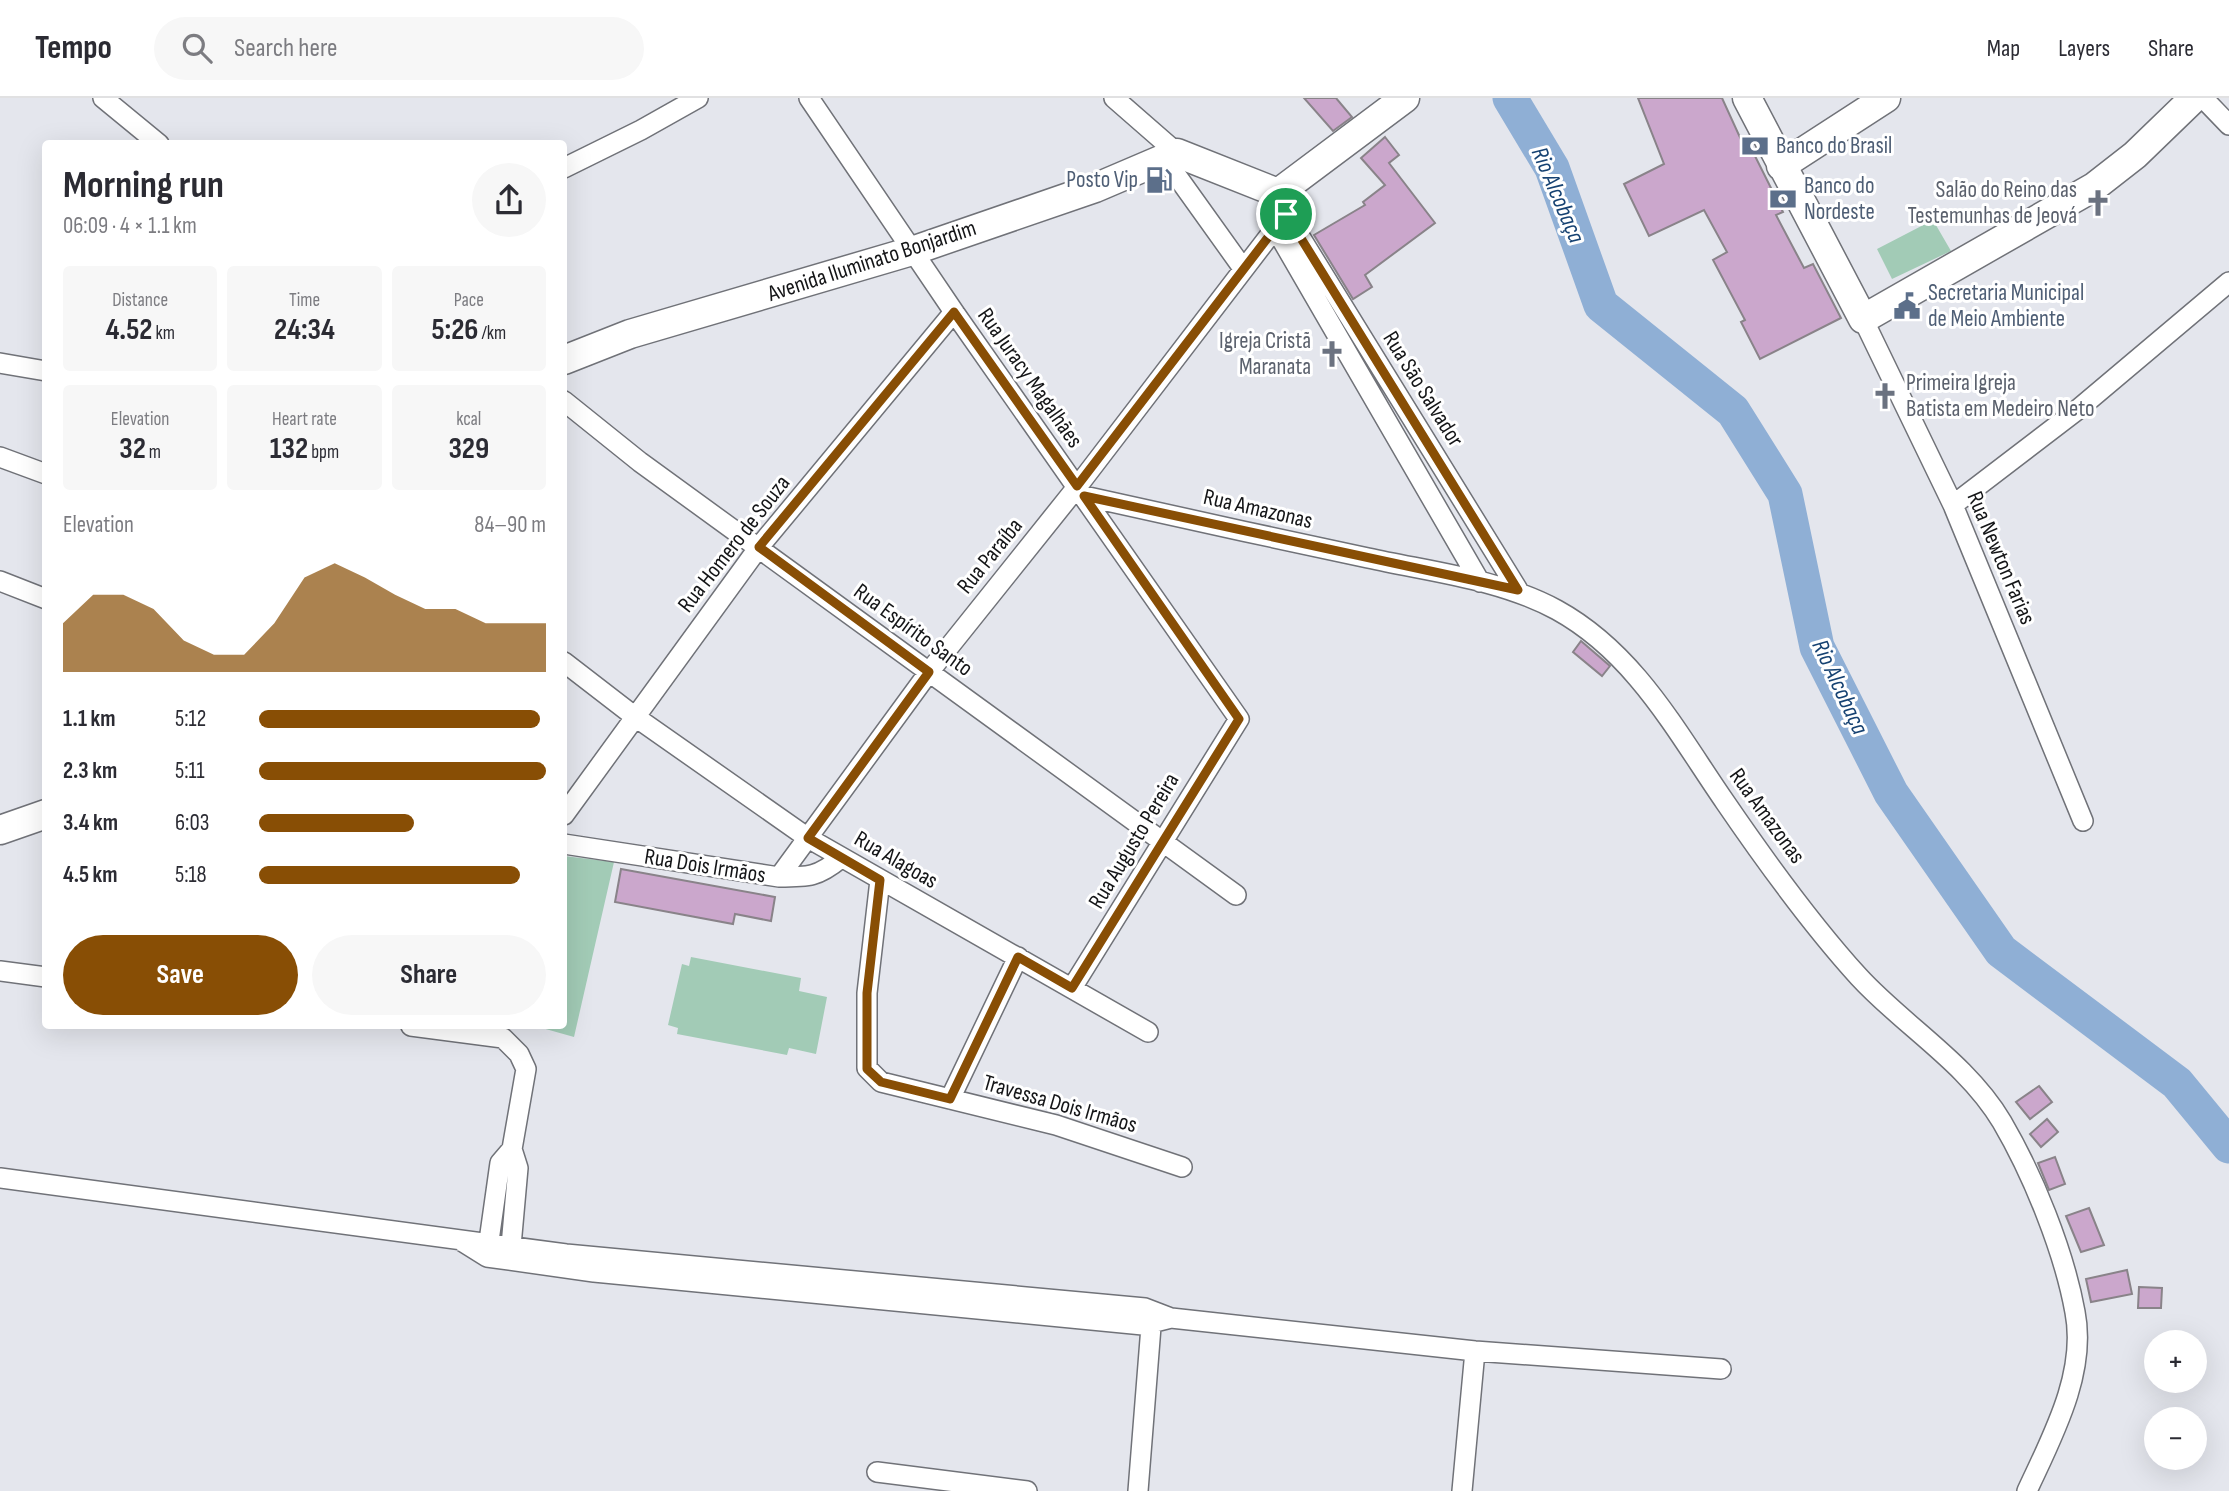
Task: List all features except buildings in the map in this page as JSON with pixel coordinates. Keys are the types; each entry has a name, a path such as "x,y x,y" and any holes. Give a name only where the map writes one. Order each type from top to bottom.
{"street":[{"path":"103,98 154,140"},
{"path":"567,167 698,98"},
{"name":"Rua Juracy Magalhães","path":"809,98 954,312 1239,719"},
{"path":"1114,98 1171,156 1242,267"},
{"path":"1171,156 1280,211 1362,132 1405,98"},
{"path":"1747,98 1863,319 2094,187 2135,155 2194,98"},
{"path":"1781,166 1885,98"},
{"path":"2203,98 2229,125"},
{"name":"Avenida Iluminato Bonjardim","path":"567,358 630,334 912,251 1095,188 1171,156"},
{"name":"Rua Paraíba","path":"779,877 929,672 1081,491 1280,211"},
{"name":"Rua São Salvador","path":"1280,211 1480,582"},
{"name":"Rua São Salvador","path":"1280,211 1518,590"},
{"path":"1953,505 2076,411 2229,282"},
{"name":"Rua Homero de Souza","path":"567,811 759,547 954,312"},
{"name":"Rua Newton Farias","path":"1863,319 1953,505 2083,821"},
{"path":"0,363 42,370"},
{"name":"Rua Espírito Santo","path":"567,403 640,462 1236,895"},
{"path":"0,457 42,473"},
{"name":"Rua Amazonas","path":"1081,491 1518,590 1591,630 1631,668 1660,702 1726,804 1805,911 1859,977 1974,1085 2000,1119 2062,1257 2076,1318 2077,1350 2070,1385 2058,1423 2027,1491"},
{"path":"0,581 42,597"},
{"name":"Rua Alagoas","path":"567,665 634,716 808,838 1148,1032"},
{"name":"Rua Augusto Pereira","path":"1072,988 1239,719"},
{"path":"0,830 42,819"},
{"name":"Rua Dois Irmãos","path":"567,844 779,877 808,877 824,873 841,858"},
{"name":"Travessa Dois Irmãos","path":"880,880 868,982 867,1069 881,1082 1056,1125 1182,1167"},
{"path":"950,1099 1018,957"},
{"path":"0,971 42,976"},
{"path":"458,1029 504,1032 526,1069 512,1149 518,1168 510,1253"},
{"path":"488,1249 500,1163 512,1149"},
{"path":"0,1178 457,1238 488,1249 510,1253 696,1274 1171,1318 1475,1351 1721,1369"},
{"path":"1138,1491 1152,1317"},
{"path":"1462,1491 1475,1351"},
{"path":"877,1472 1027,1491"}],"green space":[{"path":"1933,220 1951,251 1892,279 1877,249"},
{"path":"567,856 614,862 574,1037 546,1029 567,1029"},
{"path":"691,957 801,978 799,991 827,997 816,1054 789,1048 787,1055 677,1034 678,1028 668,1025 682,964 689,966"}],"waterway":[{"name":"Rio Alcobaça","path":"1510,98 1552,168 1601,305 1733,411 1785,494 1817,647 1891,793 2001,951 2177,1083 2229,1146"}],"place":[{"name":"Banco do Brasil","path":"1755,146"},
{"name":"Posto Vip","path":"1159,180"},
{"name":"Banco do Nordeste","path":"1783,199"},
{"name":"Salão do Reino das Testemunhas de Jeová","path":"2098,203"},
{"name":"Secretaria Municipal de Meio Ambiente","path":"1907,306"},
{"name":"Igreja Cristã Maranata","path":"1332,354"},
{"name":"Primeira Igreja Batista em Medeiro Neto","path":"1885,396"}],"route":[{"path":"1286,214 1518,590 1084,496 1239,719 1072,988 1018,957 950,1099 881,1082 867,1069 869,960 880,880 808,838 929,672 759,547 954,312 1077,486 1242,267 1286,214"}]}
